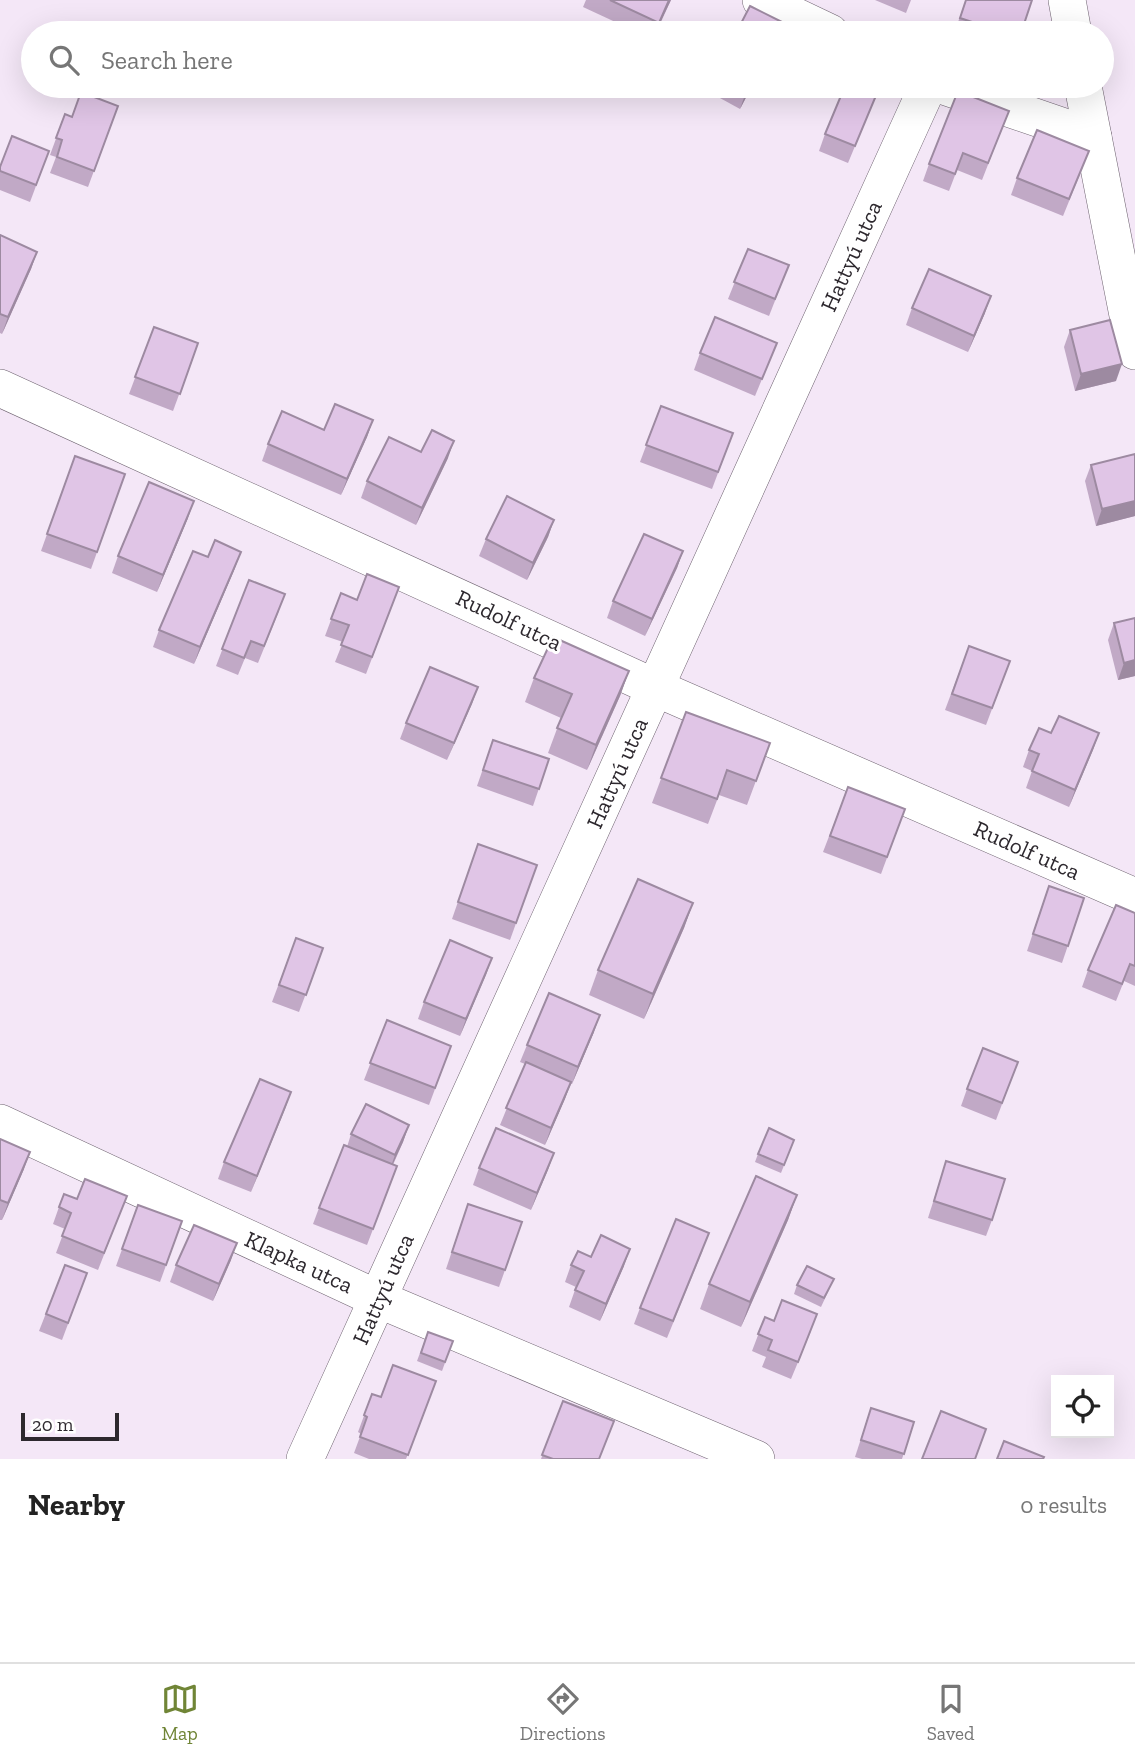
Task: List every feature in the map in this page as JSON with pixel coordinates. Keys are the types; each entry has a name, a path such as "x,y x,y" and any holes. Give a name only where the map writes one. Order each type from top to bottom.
{"street":[{"path":"761,0 805,21"},
{"path":"1067,0 1071,21"},
{"name":"Hattyú utca","path":"305,1459 924,98"},
{"path":"979,98 1093,137"},
{"path":"1085,98 1135,351"},
{"name":"Rudolf utca","path":"0,388 656,688 1135,897"},
{"name":"Klapka utca","path":"0,1123 378,1299 756,1459"}],"building":[{"path":"610,0 669,0 660,21"},
{"path":"966,0 1032,0 1025,21 969,21 960,18"},
{"path":"750,6 780,21 742,21"},
{"path":"79,98 97,98 118,106 94,171 57,157 62,140 56,138 65,114 72,117"},
{"path":"840,98 875,98 855,146 825,134"},
{"path":"955,98 976,98 1009,111 988,163 963,153 955,174 929,164"},
{"path":"1037,130 1089,151 1069,199 1017,178"},
{"path":"12,136 49,151 36,185 0,171"},
{"path":"0,235 37,252 8,317 0,314"},
{"path":"748,249 789,265 775,299 734,282"},
{"path":"929,269 991,296 974,336 912,308"},
{"path":"715,317 777,343 762,379 700,353"},
{"path":"1110,320 1122,364 1081,374 1070,330"},
{"path":"154,327 198,343 180,394 135,377"},
{"path":"335,404 373,420 347,479 268,444 282,411 324,430"},
{"path":"661,406 733,433 718,472 646,445"},
{"path":"432,430 454,441 422,508 367,481 389,437 421,452"},
{"path":"1135,454 1135,501 1102,509 1091,465"},
{"path":"75,456 125,474 97,552 47,534"},
{"path":"149,482 194,501 163,575 118,556"},
{"path":"507,496 554,520 533,563 486,539"},
{"path":"644,534 683,551 652,619 613,601"},
{"path":"215,540 241,552 200,647 159,630 193,551 208,557"},
{"path":"367,574 399,587 372,657 341,645 349,625 331,619 341,593 357,600"},
{"path":"249,580 285,594 264,646 251,641 244,658 222,649"},
{"path":"1135,618 1135,660 1124,663 1114,623"},
{"path":"553,637 629,671 596,745 557,728 572,694 534,678"},
{"path":"969,646 1010,661 992,708 952,694"},
{"path":"430,667 478,687 454,743 406,723"},
{"path":"686,712 770,743 756,781 727,770 717,799 661,778"},
{"path":"1059,716 1099,733 1075,790 1032,771 1039,754 1029,750 1039,728 1051,733"},
{"path":"493,740 549,759 539,789 483,770"},
{"path":"848,787 905,809 887,857 830,836"},
{"path":"478,844 537,865 516,923 458,902"},
{"path":"638,879 693,903 653,994 598,970"},
{"path":"1049,886 1084,898 1068,946 1033,934"},
{"path":"1116,905 1135,913 1135,966 1130,964 1122,984 1088,970"},
{"path":"296,938 323,948 306,995 279,985"},
{"path":"450,940 492,958 466,1019 424,1002"},
{"path":"549,993 600,1015 578,1067 527,1045"},
{"path":"387,1020 451,1046 435,1088 370,1063"},
{"path":"983,1048 1018,1062 1002,1103 967,1089"},
{"path":"526,1062 571,1082 551,1128 506,1108"},
{"path":"260,1079 291,1092 257,1176 224,1162"},
{"path":"366,1104 409,1125 395,1155 351,1134"},
{"path":"496,1128 554,1153 537,1193 479,1168"},
{"path":"769,1128 794,1140 784,1165 758,1154"},
{"path":"0,1139 30,1152 8,1203 0,1200"},
{"path":"344,1145 397,1166 373,1229 319,1208"},
{"path":"946,1161 1005,1179 992,1220 934,1201"},
{"path":"756,1176 797,1195 750,1302 709,1284"},
{"path":"85,1179 127,1196 104,1253 62,1236 71,1213 59,1207 64,1194 77,1199"},
{"path":"468,1204 522,1222 505,1270 452,1252"},
{"path":"138,1205 182,1221 166,1265 122,1249"},
{"path":"676,1219 709,1233 673,1321 640,1308"},
{"path":"194,1225 237,1243 219,1284 176,1265"},
{"path":"601,1235 630,1249 606,1304 575,1290 584,1271 571,1265 578,1251 591,1257"},
{"path":"65,1265 87,1273 68,1323 46,1314"},
{"path":"807,1266 834,1279 824,1298 797,1285"},
{"path":"782,1300 817,1314 798,1362 768,1350 772,1340 758,1334 765,1317 774,1321"},
{"path":"428,1332 453,1341 445,1362 421,1353"},
{"path":"393,1365 436,1381 408,1455 360,1437 372,1394 381,1397"},
{"path":"563,1401 614,1421 599,1459 553,1459 542,1455"},
{"path":"871,1408 914,1422 904,1454 861,1440"},
{"path":"941,1411 986,1429 975,1459 922,1459"},
{"path":"1004,1441 1044,1457 997,1459"}]}
